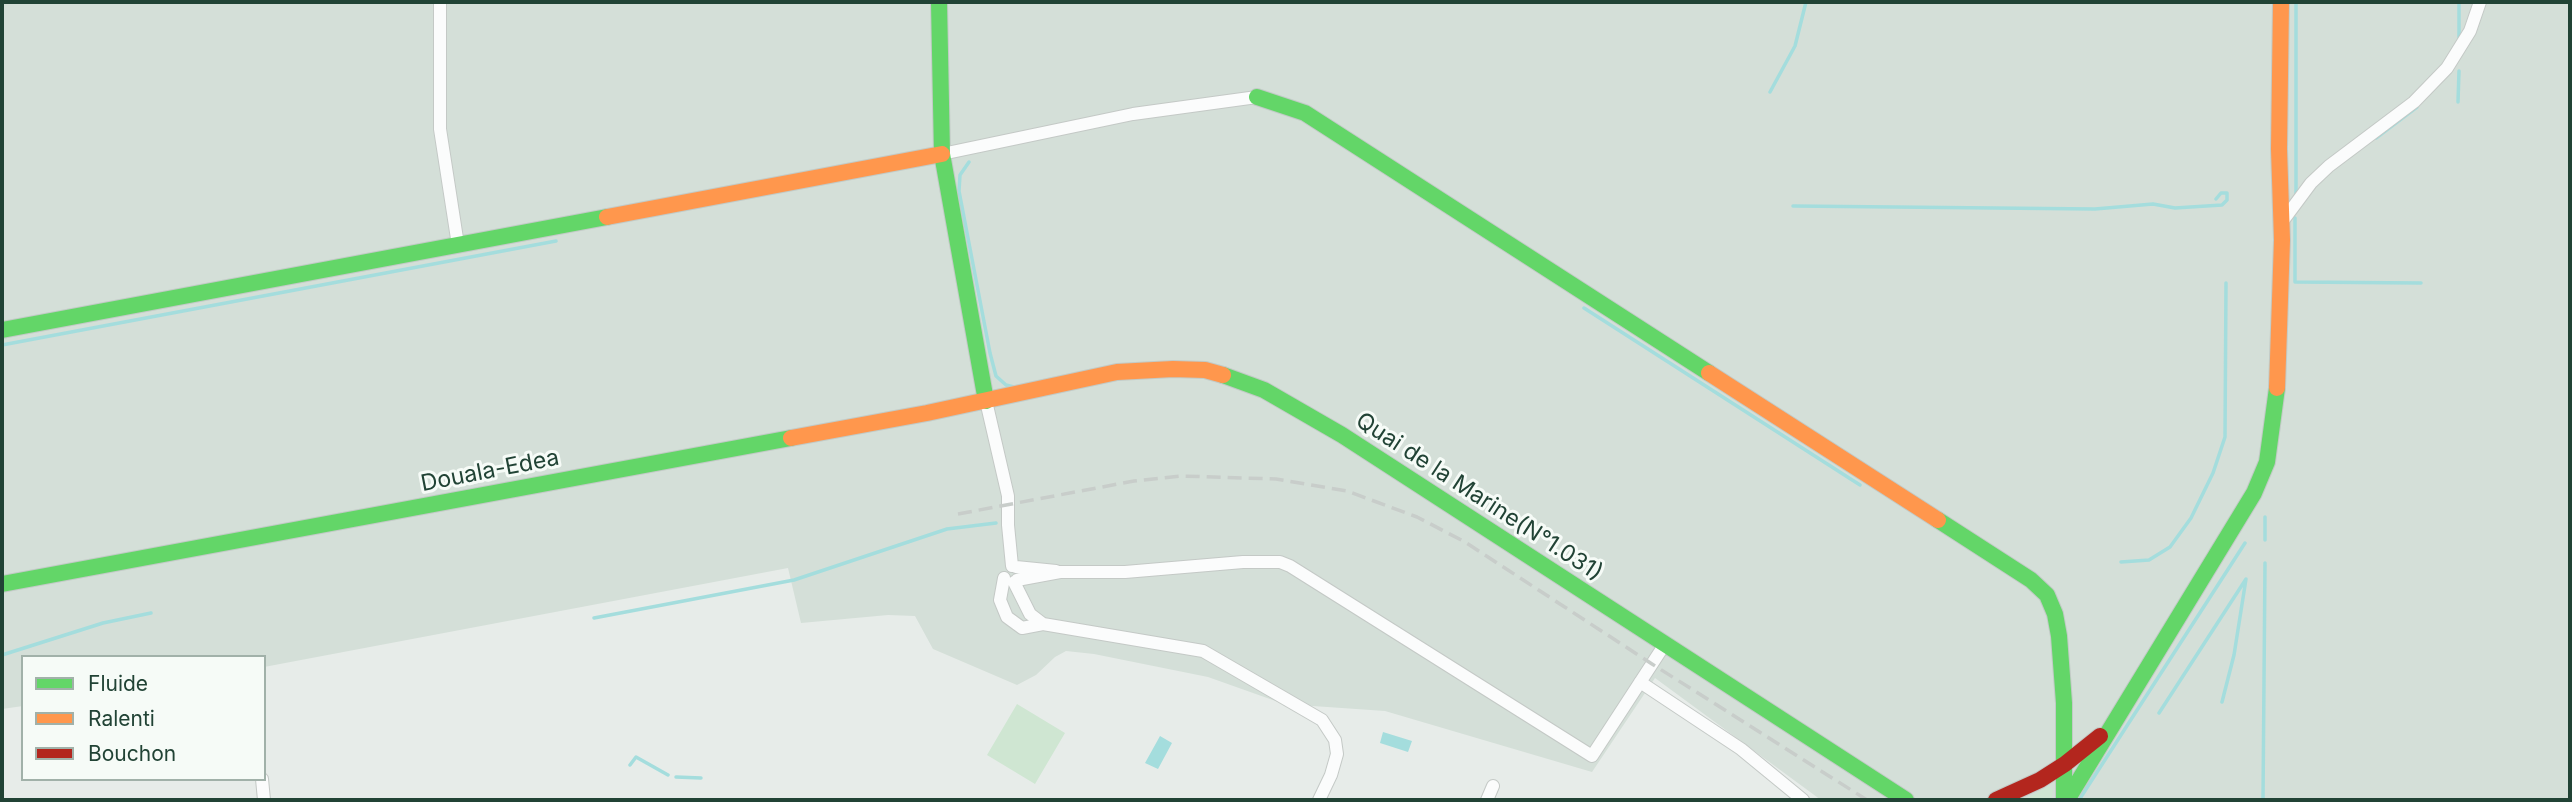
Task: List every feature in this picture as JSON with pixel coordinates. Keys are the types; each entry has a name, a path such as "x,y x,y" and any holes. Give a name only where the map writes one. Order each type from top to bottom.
{"main road":[{"path":"939,2 942,153 986,401"},
{"path":"2066,800 2262,476 2270,446 2279,371 2281,2"},
{"path":"1257,97 1305,113 2031,580 2047,595 2055,614 2064,702 2066,800"},
{"path":"2,331 942,153"},
{"name":"Quai de la Marine(N°1.031)","path":"986,401 1138,369 1205,370 1233,377 1286,401 1331,428 1907,800"},
{"name":"Douala-Edea","path":"2,584 986,401"},
{"path":"1996,800 2015,796 2064,765 2109,728"}],"street":[{"path":"440,2 440,129 458,245"},
{"path":"2281,222 2311,183 2329,166 2414,102 2440,76 2470,31 2480,2"},
{"path":"942,153 1133,114 1257,97"},
{"path":"986,401 1008,496 1013,574 1030,614 1043,624"},
{"path":"1013,574 1125,572 1243,562 1280,562 1592,756 1665,644"},
{"path":"1013,574 1000,600 1007,617 1022,628 1043,624 1203,651 1322,720 1335,740 1337,754 1319,800"},
{"path":"1640,682 1741,749 1803,800"},
{"path":"262,781 264,800"},
{"path":"1487,800 1493,786"}],"shaded area":[{"path":"2,2 2570,2 2570,800 1821,800 1655,678 1592,772 1385,711 1284,704 1208,677 1094,654 1066,651 1055,657 1036,675 1017,685 933,649 915,616 888,615 801,623 788,568 266,667 266,655 21,655 21,706 2,709"}],"green space":[{"path":"1017,704 1065,733 1035,784 987,755"},
{"path":"2049,786 2053,790 2051,800 2023,800"}],"water":[{"path":"1383,732 1412,741 1408,752 1380,743"},
{"path":"1160,736 1172,743 1158,769 1145,763"}],"waterway":[{"path":"1770,92 1795,46 1806,2"},
{"path":"2296,2 2296,196"},
{"path":"2459,2 2459,37"},
{"path":"2458,102 2459,71"},
{"path":"2376,138 2417,107"},
{"path":"969,162 960,175 959,191 990,353 996,376 1006,385 1014,387"},
{"path":"1793,206 2095,209 2153,204 2175,208 2222,205 2227,200 2227,193 2221,193 2216,199"},
{"path":"2295,218 2295,282 2421,283"},
{"path":"2,345 556,241"},
{"path":"2121,562 2149,560 2170,547 2191,518 2213,473 2225,437 2226,283"},
{"path":"1584,308 1860,485"},
{"path":"2265,517 2265,540"},
{"path":"594,618 794,580 947,529 996,523"},
{"path":"2079,800 2245,543"},
{"path":"2263,800 2265,563"},
{"path":"2159,713 2246,579 2234,655 2222,702"},
{"path":"2,655 103,623 151,613"},
{"path":"630,765 636,757 668,775"},
{"path":"676,777 701,778"}],"railway":[{"path":"958,514 1134,481 1180,476 1276,479 1347,491 1417,517 1465,542 1867,800"}],"traffic: fast":[{"path":"939,2 942,154 986,401"},
{"path":"1257,97 1305,113 1709,373"},
{"path":"2,330 607,217"},
{"path":"1223,375 1264,390 1342,435 1906,800"},
{"path":"2067,800 2254,493 2267,462 2277,388"},
{"path":"2,584 791,438"},
{"path":"1938,520 2031,580 2047,595 2055,614 2059,636 2064,703 2064,800"}],"traffic: slow":[{"path":"2277,388 2282,240 2279,149 2281,2"},
{"path":"607,217 942,154"},
{"path":"791,438 927,413 1117,372 1173,369 1205,370 1223,375"},
{"path":"1709,373 1938,520"}],"traffic: jam":[{"path":"1996,800 2040,780 2100,736"}]}
